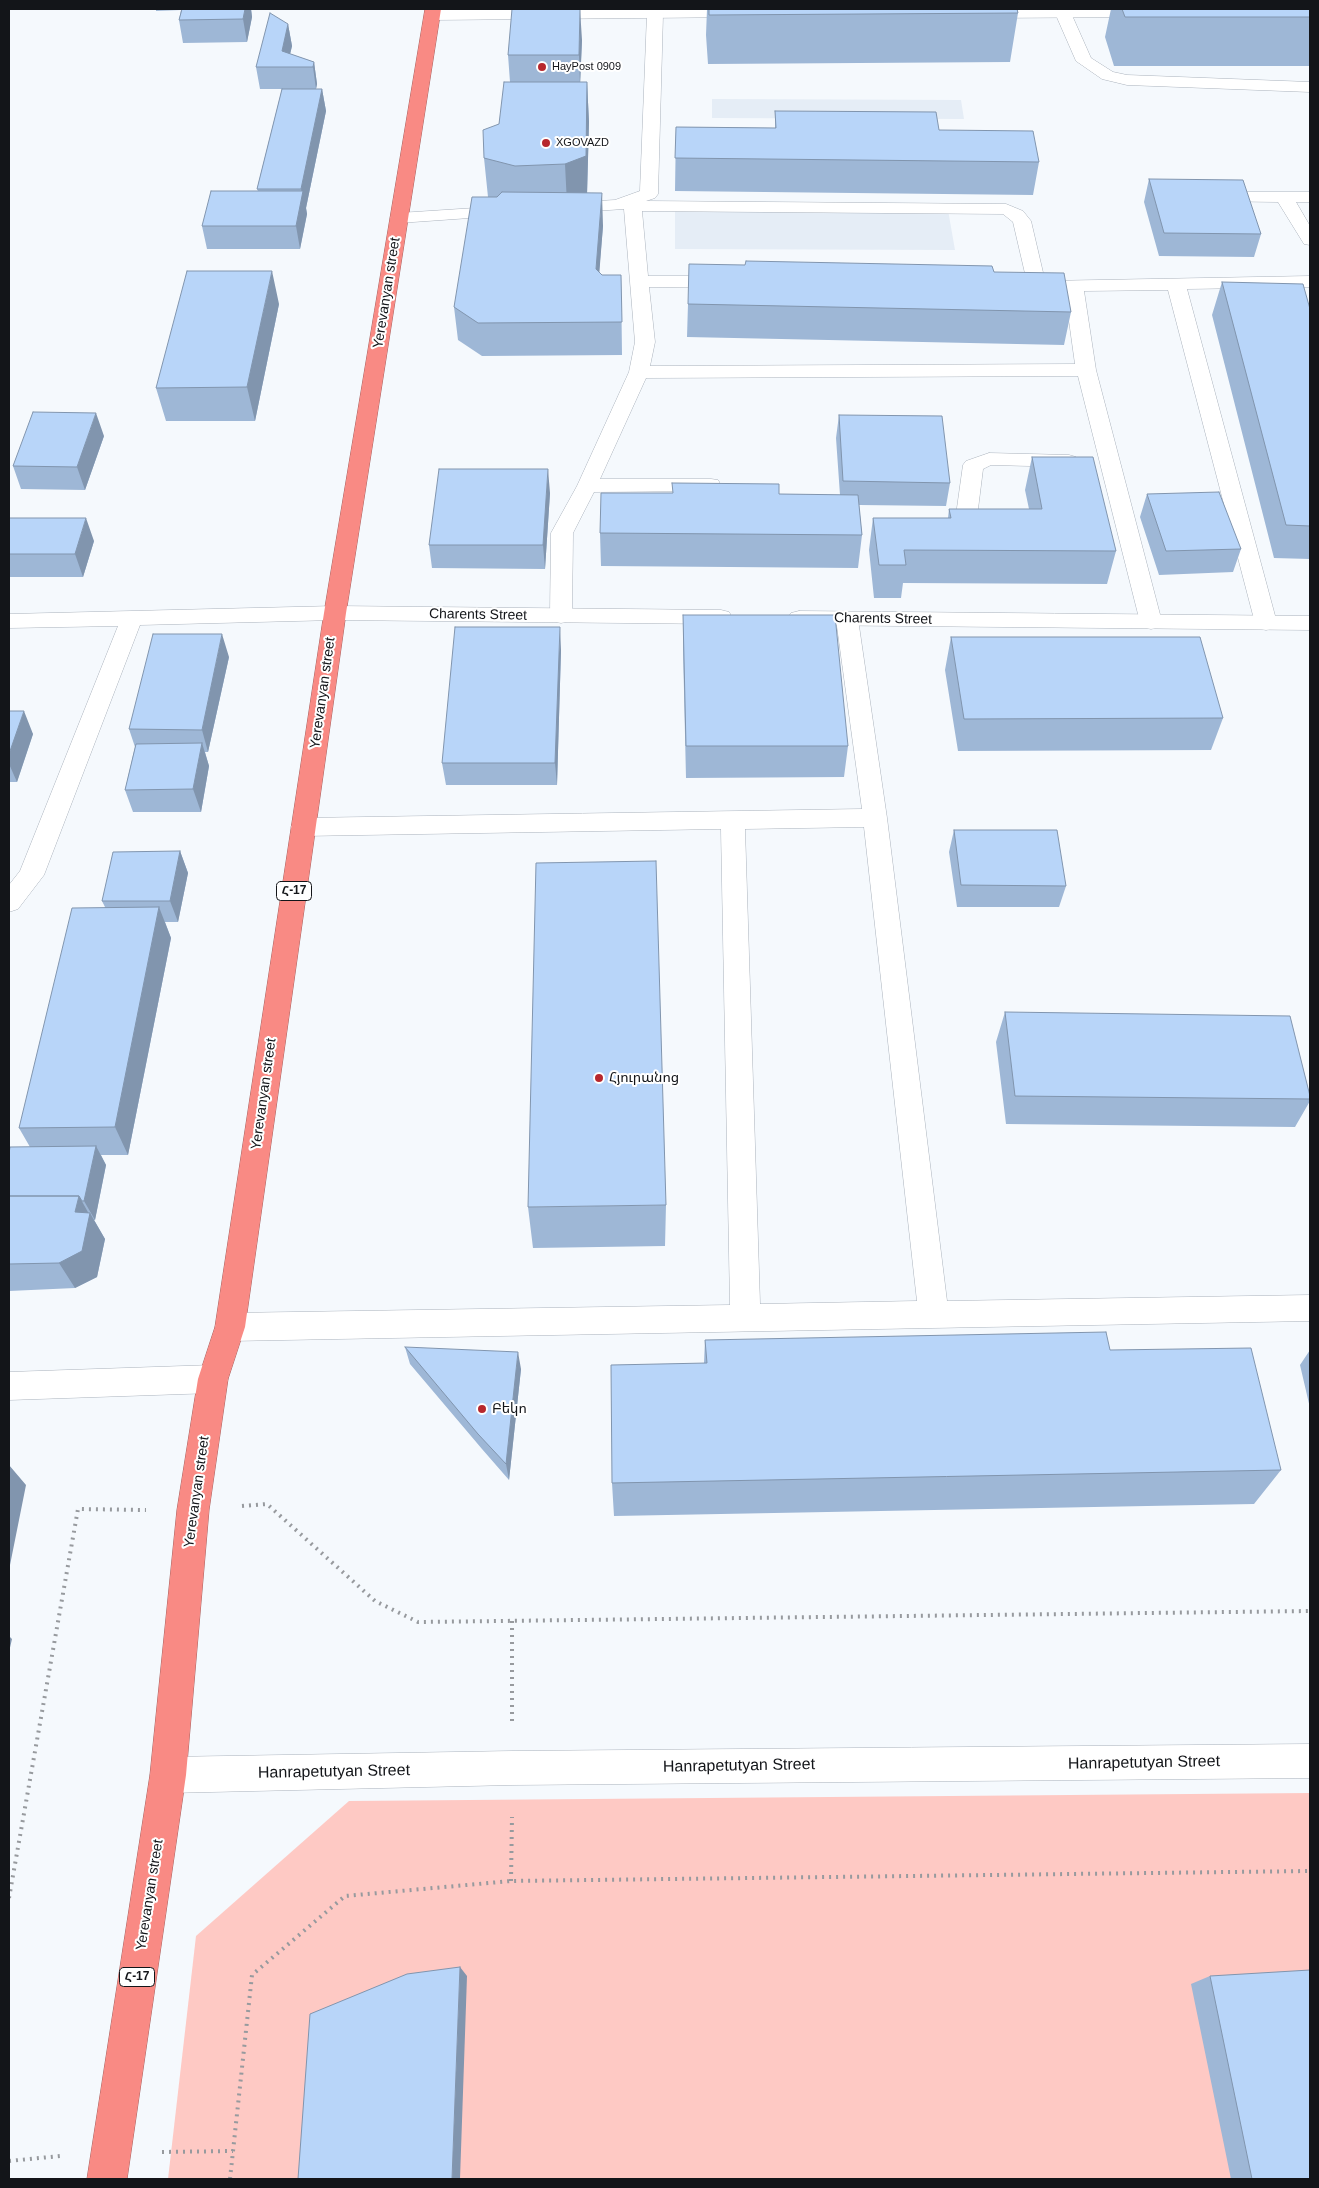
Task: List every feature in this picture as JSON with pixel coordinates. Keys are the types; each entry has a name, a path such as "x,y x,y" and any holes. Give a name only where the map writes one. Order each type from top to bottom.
{"highway":[{"name":"Yerevanyan street","path":"107,2179 168,1775 193,1510 213,1379 230,1327 335,613 432,12"}],"street":[{"path":"432,12 755,14"},
{"path":"964,13 1164,12"},
{"path":"1064,13 1084,61 1108,76 1127,80 1310,87"},
{"path":"632,204 649,194 655,14"},
{"path":"651,133 671,133"},
{"path":"1192,197 1310,198"},
{"path":"1284,197 1310,240"},
{"path":"561,616 562,533 587,486 639,372 645,342 632,204"},
{"path":"548,209 632,204 1006,209 1017,214 1022,221 1037,287"},
{"path":"399,218 518,211"},
{"path":"639,281 738,283"},
{"path":"1007,287 1074,288 1310,281"},
{"path":"1176,284 1266,623"},
{"path":"1074,288 1086,370 1151,622"},
{"path":"639,372 1086,370"},
{"path":"918,526 957,526 966,517 973,465 988,459 1110,463"},
{"path":"587,486 726,485"},
{"name":"Charents Street","path":"9,621 335,613 738,617"},
{"path":"9,902 31,874 132,618"},
{"name":"Charents Street","path":"778,618 1310,623"},
{"path":"847,618 875,818 934,1315"},
{"path":"304,827 875,818"},
{"path":"733,820 745,1318"},
{"path":"230,1327 1310,1308"},
{"path":"9,1386 213,1379"},
{"name":"Hanrapetutyan Street","path":"168,1775 522,1768 1310,1761"}],"path":[{"path":"9,1898 78,1510 193,1510 267,1504 375,1601 418,1622 1310,1610"},
{"path":"230,2179 252,1975 345,1896 511,1881 1310,1870"}],"shaded area":[{"path":"712,99 961,100 964,119 712,118"},
{"path":"675,209 948,210 955,250 675,249"},
{"path":"1310,1793 1310,2179 168,2179 196,1936 349,1801"}],"building":[{"path":"182,9 245,9 243,19 179,20"},
{"path":"512,9 580,9 579,55 508,55"},
{"path":"709,9 1017,9 1018,13 709,15"},
{"path":"1122,9 1310,9 1310,17 1125,17"},
{"path":"270,13 288,24 282,51 314,62 313,67 256,67"},
{"path":"504,82 587,82 586,156 565,164 515,166 484,158 483,130 499,124"},
{"path":"282,89 322,89 301,189 257,189"},
{"path":"775,111 936,112 939,130 1033,131 1039,162 675,158 676,127 776,128"},
{"path":"1149,179 1243,180 1261,234 1164,233"},
{"path":"211,191 303,191 296,226 202,226"},
{"path":"502,192 602,193 596,269 602,275 621,275 622,322 478,323 454,307 472,197 497,197"},
{"path":"746,261 992,266 994,272 1064,273 1071,312 688,304 689,264 745,265"},
{"path":"187,271 272,271 247,387 156,388"},
{"path":"1222,282 1303,284 1310,309 1310,526 1286,525"},
{"path":"33,412 96,413 77,467 13,466"},
{"path":"839,415 942,416 950,483 843,481"},
{"path":"1032,457 1093,457 1116,551 904,550 906,565 879,565 873,518 951,518 949,509 1042,509"},
{"path":"439,469 548,469 543,545 429,545"},
{"path":"672,483 779,484 779,494 858,495 862,535 600,533 601,493 673,493"},
{"path":"1219,492 1241,549 1166,551 1147,494"},
{"path":"9,518 86,518 75,554 9,554"},
{"path":"683,615 835,615 848,746 686,746"},
{"path":"455,627 560,627 555,763 442,763"},
{"path":"153,634 222,634 202,730 129,729"},
{"path":"951,637 1200,637 1223,718 964,719"},
{"path":"9,711 24,711 9,754"},
{"path":"202,743 193,789 125,790 136,744"},
{"path":"954,830 1057,830 1066,886 961,885"},
{"path":"180,851 170,901 102,901 113,852"},
{"name":"Հյուրանոց","path":"656,861 666,1205 528,1207 536,863"},
{"path":"159,907 115,1127 19,1128 72,908"},
{"path":"1005,1012 1290,1016 1310,1099 1015,1096"},
{"path":"96,1146 84,1201 79,1196 9,1196 10,1147"},
{"path":"9,1196 79,1196 75,1212 90,1213 82,1251 59,1263 9,1264"},
{"path":"1106,1332 1110,1350 1251,1348 1281,1470 612,1483 611,1365 707,1363 705,1340"},
{"name":"Բեկո","path":"405,1347 518,1352 506,1464 478,1434"},
{"path":"460,1967 452,2179 298,2179 310,2014 407,1974"},
{"path":"1310,1970 1310,2179 1252,2179 1210,1976"}],"place":[{"name":"HayPost 0909","path":"542,67"},
{"name":"XGOVAZD","path":"546,143"},
{"name":"Հյուրանոց","path":"599,1078"},
{"name":"Բեկո","path":"482,1409"}]}
